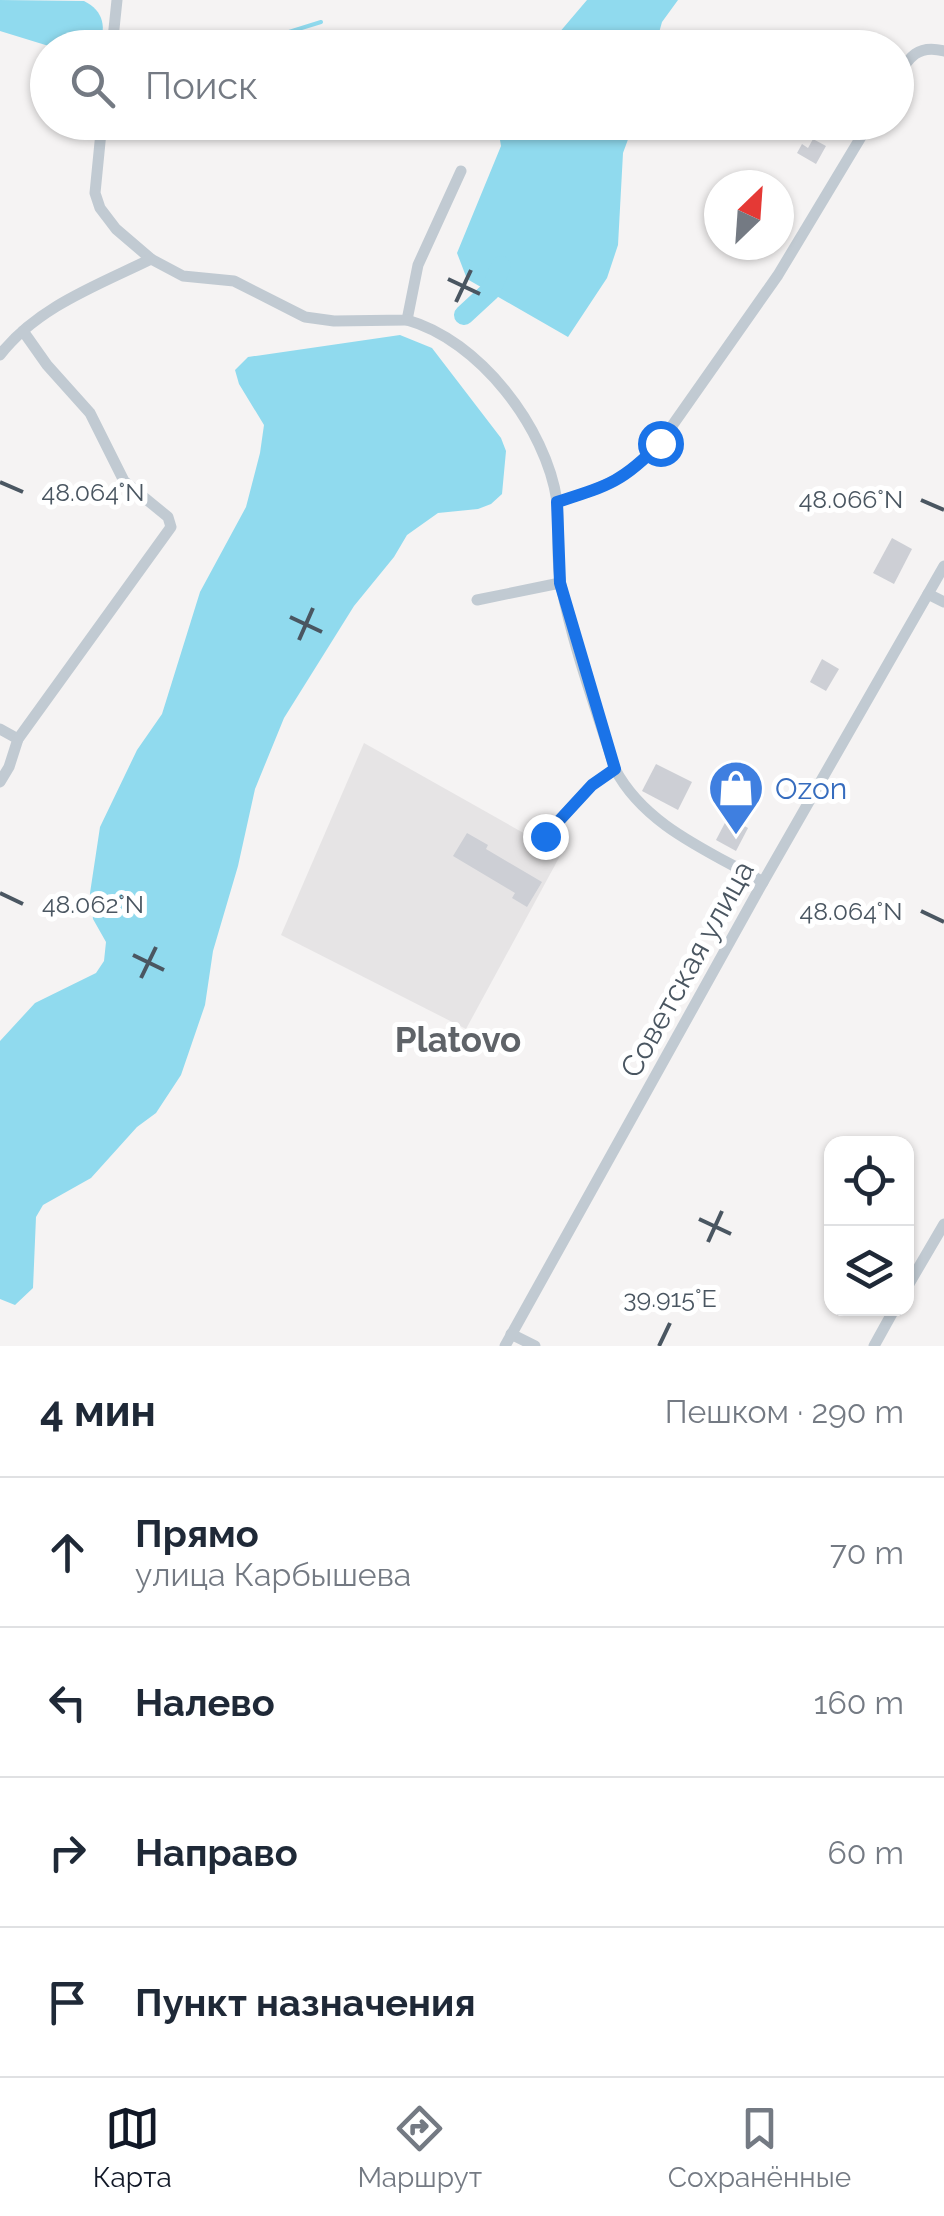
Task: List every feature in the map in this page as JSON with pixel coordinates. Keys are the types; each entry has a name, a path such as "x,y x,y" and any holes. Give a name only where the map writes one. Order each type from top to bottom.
{"street":[{"path":"114,30 118,0"},
{"path":"914,54 930,48 944,51"},
{"path":"100,140 95,192 100,208 116,229 151,259 183,276 234,281 305,317 334,321 407,320 452,338 478,359 541,451 557,502 560,583 615,769 633,799 646,811 763,882"},
{"path":"557,502 612,485 640,465 660,443 778,275 859,140"},
{"path":"407,320 418,265 460,171"},
{"path":"0,356 23,332 94,285 151,259"},
{"path":"0,782 10,767 18,739 171,527 168,517 124,481 90,413 47,366 23,332"},
{"name":"Советская улица","path":"508,1340 944,566"},
{"path":"476,600 560,583"},
{"path":"928,594 944,602"},
{"path":"0,729 18,739"},
{"path":"545,836 592,785 615,769"},
{"path":"914,1275 944,1224"},
{"path":"874,1346 891,1316"},
{"path":"508,1340 535,1346"}],"shaded area":[{"path":"364,743 561,854 466,1029 281,935"}],"water":[{"path":"0,0 84,1 102,21 102,30 30,30 30,40 0,31"},
{"path":"587,0 678,0 660,30 561,30"},
{"path":"500,140 628,140 623,153 618,245 607,278 568,337 467,279 457,253 501,146"},
{"path":"400,335 432,348 501,438 506,451 502,494 478,509 438,513 407,535 354,606 284,718 255,789 213,951 205,1005 181,1075 156,1113 137,1127 91,1178 43,1205 36,1217 33,1288 15,1305 0,1299 0,1041 35,1003 96,973 104,961 106,942 93,919 90,893 100,827 137,750 162,714 200,592 246,507 260,453 264,425 235,370 248,357"}],"building":[{"path":"812,140 826,146 816,164 797,153 802,144 808,148"},
{"path":"892,538 912,549 894,584 873,573"},
{"path":"822,659 839,669 826,691 810,682"},
{"path":"656,764 692,782 678,810 642,791"},
{"path":"728,817 748,828 736,851 716,840"},
{"path":"467,833 488,845 486,849 542,882 527,907 512,898 515,893 453,856"}],"waterway":[{"path":"295,30 321,22"},
{"path":"464,315 490,291 501,266"}],"place":[{"name":"Ozon","path":"736,837"}],"district":[{"name":"Platovo","path":"458,1039"}],"route":[{"path":"545,836 592,785 615,769 560,583 557,502 612,485 640,465 660,443"}]}
